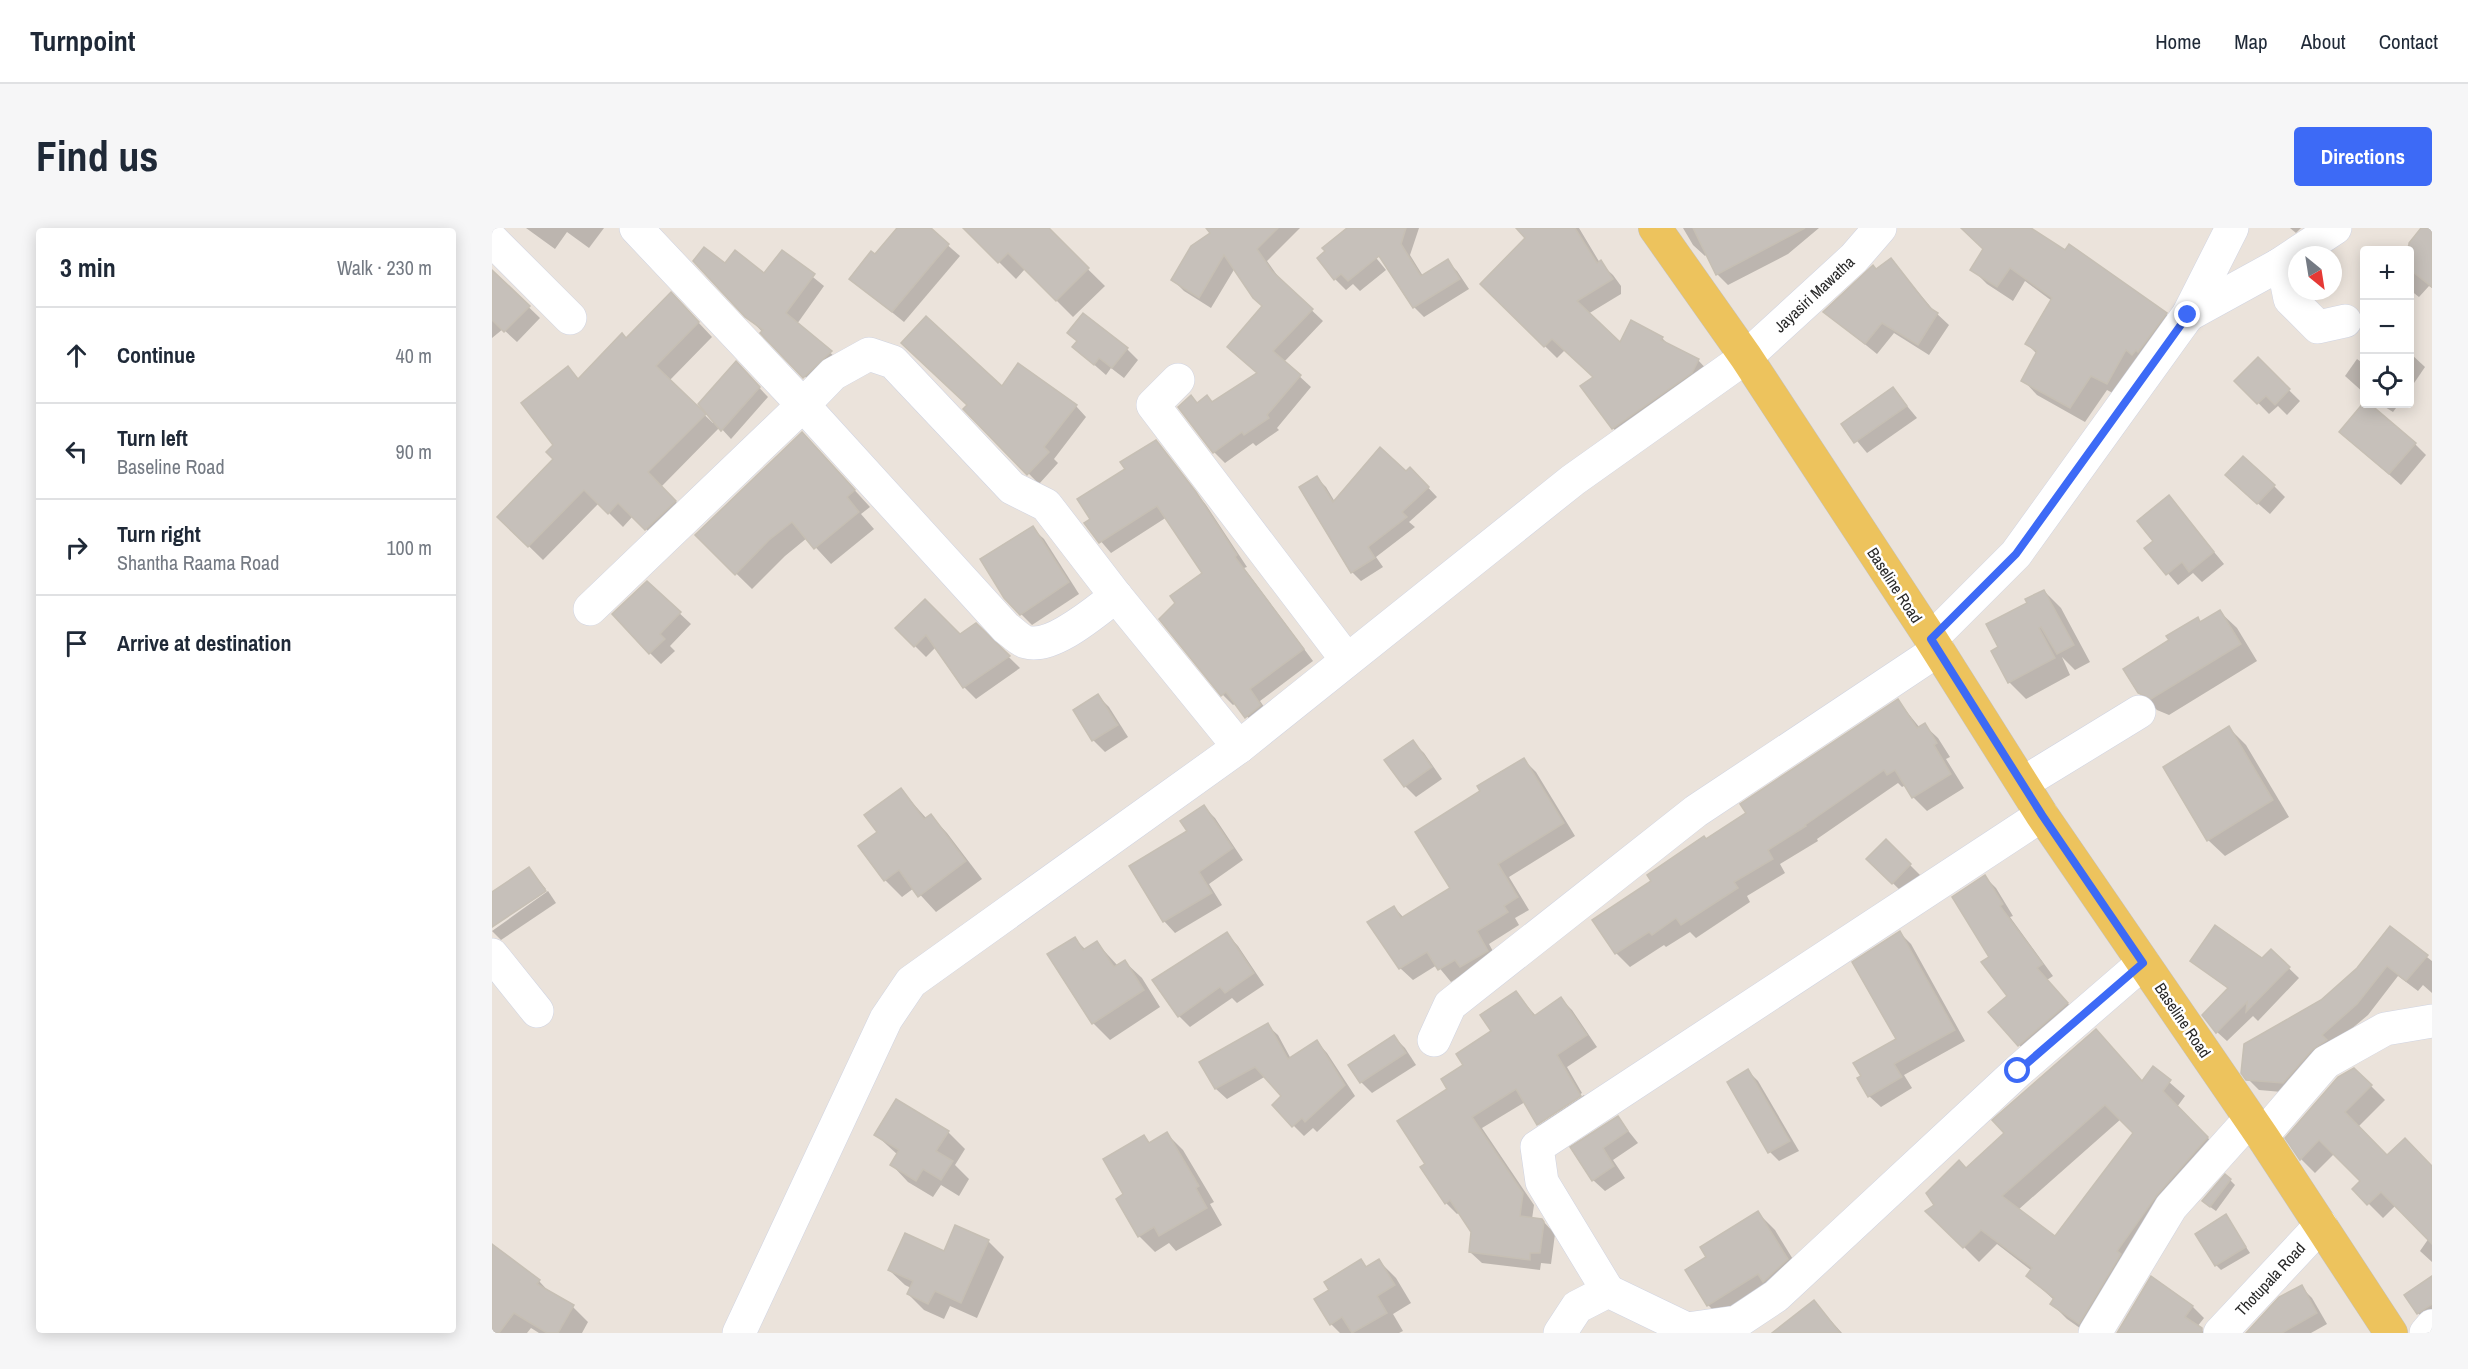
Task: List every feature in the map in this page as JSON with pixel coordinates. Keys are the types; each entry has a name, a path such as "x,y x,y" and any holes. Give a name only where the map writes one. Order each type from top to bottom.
{"main road":[{"name":"Baseline Road","path":"1655,228 1746,357 1934,644 2042,815 2256,1127 2391,1333"}],"street":[{"path":"636,228 803,405 1006,628 1026,642 1049,641 1116,596"},
{"name":"Jayasiri Mawatha","path":"739,1333 885,1018 911,982 1239,747 1573,480 1746,357 1854,258 1880,228"},
{"path":"1434,1040 1450,1005 1696,811 1934,644 2016,554 2188,315 2232,228"},
{"path":"2188,315 2279,265 2335,228"},
{"path":"492,240 570,318"},
{"path":"2279,265 2286,279 2290,299 2318,327 2345,321"},
{"path":"590,609 833,374 869,354 893,362 1012,488 1046,505 1116,596 1239,747"},
{"path":"1178,380 1153,405 1347,660"},
{"path":"2023,783 2139,712"},
{"path":"2042,815 1537,1147 1542,1182 1608,1291 1687,1329 1737,1322 1776,1296 2018,1071 2143,963"},
{"path":"492,955 537,1011"},
{"path":"2095,1333 2171,1207 2326,1062 2385,1029 2432,1021"},
{"name":"Thotupala Road","path":"2220,1333 2321,1225"},
{"path":"1560,1333 1577,1307 1608,1291"},
{"path":"2426,1333 2432,1326"}],"building":[{"path":"897,228 931,228 949,244 892,312 849,279 871,251 875,254"},
{"path":"963,228 1049,228 1089,268 1056,301 1008,253 998,263"},
{"path":"1206,228 1278,228 1257,249 1272,271 1313,309 1273,351 1301,375 1267,415 1269,418 1244,435 1242,432 1213,453 1178,407 1191,395 1197,403 1207,395 1212,402 1257,373 1227,347 1262,306 1253,298 1224,255 1199,298 1171,280 1191,246 1210,233"},
{"path":"1347,228 1406,228 1401,244 1421,276 1448,259 1460,279 1413,308 1379,256 1348,281 1341,274 1334,280 1317,258 1325,251 1322,248"},
{"path":"1516,228 1575,228 1597,263 1601,260 1613,279 1577,301 1620,342 1631,320 1663,337 1661,340 1699,359 1692,373 1612,429 1580,386 1593,377 1552,339 1544,347 1480,284 1525,238"},
{"path":"1693,228 1805,228 1716,275"},
{"path":"1961,228 2031,228 2065,250 2069,244 2167,313 2138,352 2136,350 2132,355 2126,350 2107,384 2091,376 2070,408 2021,381 2037,351 2025,344 2052,298 2010,268 1997,287 1970,270 1983,249"},
{"path":"2421,228 2432,228 2432,287 2414,273 2414,246 2409,246"},
{"path":"704,247 725,263 735,250 764,273 782,250 815,274 786,313 832,351 803,378 760,333 763,330 745,317 693,261"},
{"path":"1891,258 1930,308 1938,313 1918,345 1882,323 1865,344 1823,312 1873,265 1876,269"},
{"path":"492,270 530,306 504,332 492,320"},
{"path":"671,292 699,322 656,366 706,414 648,472 676,501 645,530 618,503 608,514 584,490 528,547 497,517 553,459 546,452 553,445 521,403 568,366 578,379 622,333 626,338"},
{"path":"1083,313 1128,348 1112,368 1099,358 1094,365 1072,347 1077,341 1067,333"},
{"path":"926,316 1002,386 1018,363 1077,405 1044,447 1049,452 1027,475 963,409 967,405 901,343"},
{"path":"2258,357 2290,389 2275,405 2266,396 2257,404 2234,381"},
{"path":"736,361 760,387 721,431 698,404"},
{"path":"1893,387 1907,406 1854,443 1841,424"},
{"path":"2360,407 2375,408 2416,443 2389,474 2339,432"},
{"path":"802,432 855,490 847,497 859,512 814,549 792,522 769,540 735,575 695,535"},
{"path":"1156,440 1196,492 1237,555 1235,557 1304,649 1250,689 1261,705 1245,718 1226,692 1221,696 1159,619 1175,603 1170,596 1202,573 1157,506 1099,543 1084,523 1090,519 1077,499 1125,469 1120,462"},
{"path":"1380,447 1406,471 1410,467 1429,487 1402,512 1407,517 1368,547 1375,558 1351,573 1299,487 1317,476 1333,502"},
{"path":"2243,456 2275,485 2257,504 2225,475"},
{"path":"2169,495 2214,552 2189,572 2182,562 2166,575 2144,548 2153,541 2137,521"},
{"path":"1033,526 1069,582 1020,615 1004,598 980,559"},
{"path":"647,581 681,612 660,634 665,639 649,654 612,614"},
{"path":"2044,590 2074,645 2057,654 2041,627 2039,628 2055,658 2008,683 1991,651 1998,647 1986,624 2027,603 2025,599"},
{"path":"925,599 960,634 976,623 1010,656 963,688 926,635 914,647 895,628"},
{"path":"2220,610 2241,644 2151,699 2138,693 2123,669 2169,640 2166,636 2198,617 2200,622"},
{"path":"1098,694 1118,725 1092,741 1073,710"},
{"path":"1898,699 1917,728 1925,723 1937,743 1934,745 1951,774 1912,798 1895,770 1887,775 1884,770 1806,826 1768,850 1773,859 1734,882 1738,888 1681,925 1676,918 1652,935 1649,932 1615,954 1592,920 1651,881 1647,875 1704,836 1706,839 1746,813 1740,804"},
{"path":"2229,726 2273,800 2207,841 2163,767"},
{"path":"1413,740 1432,767 1404,787 1384,760"},
{"path":"1524,758 1564,823 1498,864 1518,897 1504,906 1508,912 1477,931 1488,951 1460,967 1455,960 1438,970 1427,952 1399,969 1367,922 1394,906 1401,918 1450,888 1415,832 1480,791 1477,786"},
{"path":"901,788 924,819 931,814 966,861 918,897 899,870 884,881 858,846 877,832 864,815"},
{"path":"1204,805 1233,848 1199,872 1212,893 1163,922 1129,866 1187,831 1180,821"},
{"path":"1886,839 1911,864 1892,884 1866,859"},
{"path":"529,867 546,891 492,927 492,892"},
{"path":"1985,875 2003,904 2000,906 2043,964 2037,968 2068,1003 2018,1046 1988,1012 2007,996 1981,962 1989,957 1952,897"},
{"path":"2215,925 2262,958 2271,949 2290,967 2246,1012 2247,1002 2216,1033 2202,1015 2228,988 2190,961"},
{"path":"2390,926 2428,955 2406,981 2387,966 2357,1004 2322,1035 2327,1040 2312,1050 2283,1083 2246,1080 2241,1073 2244,1044 2321,1000 2357,968"},
{"path":"1900,931 1955,1030 1894,1064 1902,1077 1868,1097 1857,1078 1861,1076 1853,1063 1896,1039 1852,962"},
{"path":"1227,932 1254,973 1225,993 1220,987 1178,1017 1152,980"},
{"path":"1075,937 1083,950 1097,941 1114,967 1125,960 1144,990 1092,1024 1047,954"},
{"path":"1516,991 1534,1016 1561,997 1587,1035 1557,1055 1581,1096 1537,1125 1516,1089 1472,1117 1523,1193 1520,1216 1542,1219 1544,1222 1540,1253 1530,1253 1530,1260 1469,1252 1471,1232 1450,1200 1445,1204 1420,1167 1425,1164 1397,1121 1447,1089 1441,1079 1463,1065 1456,1054 1491,1031 1480,1015"},
{"path":"1268,1023 1288,1059 1317,1040 1345,1085 1305,1122 1302,1118 1292,1127 1272,1105 1281,1096 1255,1067 1215,1089 1199,1062"},
{"path":"2096,1029 2142,1081 2153,1066 2171,1080 2163,1091 2208,1137 2157,1195 2117,1251 2121,1254 2079,1324 2050,1304 2054,1298 2026,1276 2032,1268 1981,1230 1963,1248 1925,1211 1934,1205 1926,1193 1959,1160 1966,1168 2004,1133 1992,1120","holes":["2105,1105 2133,1133 2055,1236 2002,1196"]},
{"path":"1394,1035 1406,1053 1360,1083 1348,1065"},
{"path":"2354,1068 2372,1085 2345,1112 2387,1155 2405,1138 2432,1166 2432,1244 2381,1192 2367,1205 2352,1189 2360,1181 2319,1140 2300,1160 2285,1138 2338,1077"},
{"path":"1748,1069 1790,1141 1768,1153 1727,1082"},
{"path":"896,1099 949,1131 936,1151 953,1161 941,1180 923,1169 916,1181 890,1165 899,1150 874,1135"},
{"path":"1618,1116 1628,1131 1603,1148 1614,1166 1592,1181 1570,1147"},
{"path":"1167,1132 1199,1186 1196,1188 1207,1208 1159,1236 1154,1227 1138,1237 1116,1199 1123,1194 1103,1159 1144,1135 1149,1143"},
{"path":"2225,1174 2231,1179 2210,1207 2202,1201"},
{"path":"1758,1211 1788,1259 1763,1282 1758,1274 1707,1306 1685,1270 1706,1257 1700,1247"},
{"path":"2226,1214 2246,1247 2215,1266 2195,1234"},
{"path":"955,1225 989,1240 961,1303 935,1291 928,1304 907,1294 913,1281 888,1270 905,1233 944,1251"},
{"path":"492,1244 540,1280 537,1284 574,1305 558,1333 547,1333 514,1313 499,1333 492,1333"},
{"path":"1361,1259 1366,1267 1379,1259 1395,1285 1377,1296 1387,1313 1352,1333 1342,1317 1330,1325 1314,1299 1329,1290 1324,1282"},
{"path":"2151,1276 2193,1306 2185,1317 2202,1328 2202,1333 2117,1333"},
{"path":"2432,1276 2432,1304 2417,1314 2404,1295"},
{"path":"2302,1285 2317,1313 2282,1333 2246,1333 2279,1297"},
{"path":"1814,1300 1840,1333 1772,1333"}],"route":[{"path":"2018,1071 2143,963 2042,815 1931,639 2016,554 2188,315"}]}
